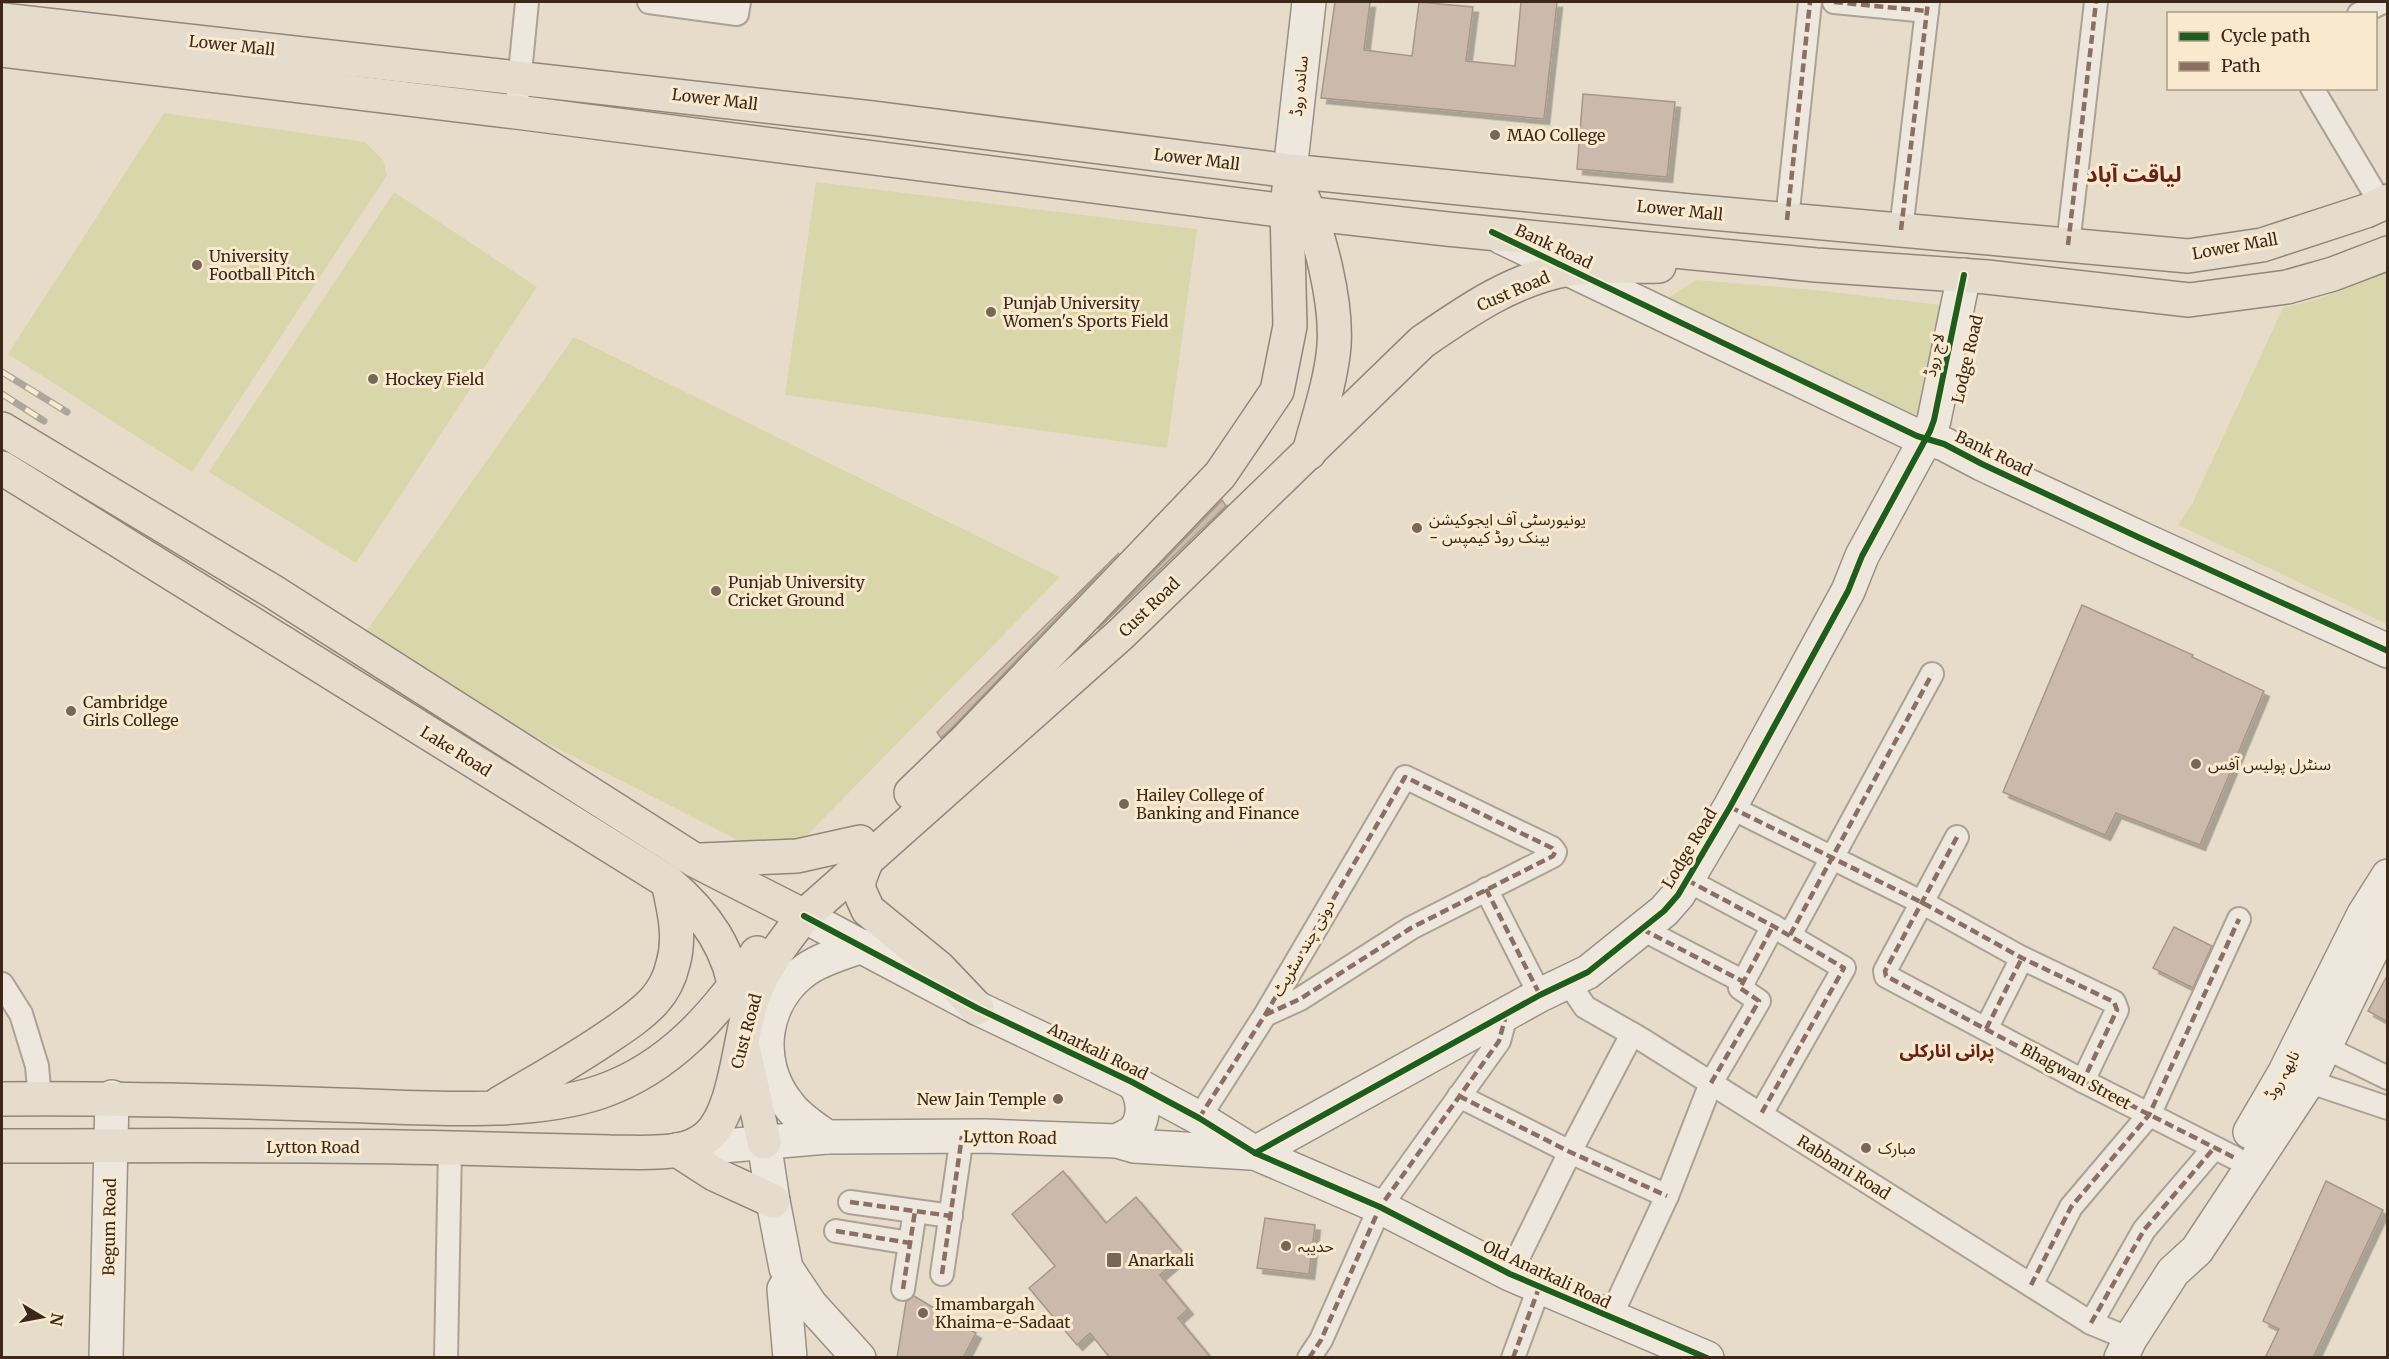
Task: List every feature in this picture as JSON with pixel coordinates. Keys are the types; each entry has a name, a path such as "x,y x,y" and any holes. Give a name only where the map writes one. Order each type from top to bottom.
{"main road":[{"name":"Lower Mall","path":"2,20 872,117 1290,171 1787,220 2188,256 2262,245 2384,202"},
{"name":"Lower Mall","path":"2,50 516,112 1299,212 1816,265 1976,276 2189,300 2287,287 2333,274 2388,253"},
{"path":"1290,171 1299,212 1332,306 1334,346 1309,453"},
{"name":"Cust Road","path":"863,852 968,738 1227,466 1277,391 1290,326 1299,212"},
{"name":"Cust Road","path":"112,1098 451,1108 494,1107 563,1101 601,1092 641,1073 681,1046 710,1018 735,984 796,912 863,852 1121,634 1422,342 1476,304 1538,276 1572,269 1694,265 1816,265"},
{"path":"2,429 272,591 696,861 796,912"},
{"name":"Lake Road","path":"2,468 668,882 703,915 728,958 735,984 747,1068 764,1142"},
{"path":"696,861 863,852 859,891 868,910 939,968 977,1008"},
{"path":"494,1107 588,1051 637,1017 655,1000 668,980 677,937 676,914 668,882"},
{"name":"Cust Road","path":"625,1152 677,1150 698,1144 710,1135 719,1123 732,1086 753,997 763,975 783,943 796,912"},
{"path":"2,1098 112,1098"},
{"name":"Lytton Road","path":"2,1146 450,1148 625,1152"},
{"path":"677,1150 714,1174 773,1201"}],"street":[{"path":"516,112 527,2"},
{"path":"649,2 738,8"},
{"name":"ساندہ روڈ","path":"1290,171 1309,2"},
{"path":"1787,220 1810,2"},
{"path":"1834,2 1927,6 1901,230"},
{"path":"2068,245 2096,2"},
{"path":"2363,12 2383,2"},
{"path":"2313,90 2384,202"},
{"name":"Bank Road","path":"1492,232 1572,269 1935,448 1982,464 2388,651"},
{"name":"Lodge Road","path":"1255,1153 1588,972 1664,911 1678,895 1730,807 1848,591 1867,575 1913,495 1935,448 1952,427 1976,276"},
{"name":"Bank Road","path":"1935,448 1972,482 2388,674"},
{"path":"1610,1318 1667,1196 1711,1083 1759,1001 1740,990 1744,982 1833,858 1932,674"},
{"name":"دونی چند سٹریٹ","path":"1198,1118 1264,1015 1404,777 1552,848 1555,852 1553,856 1486,889"},
{"path":"1730,807 1923,903 2022,958 2117,1005 2117,1010 2083,1081"},
{"path":"1923,903 1957,837"},
{"name":"نابھہ روڈ","path":"2314,1042 2364,914 2388,876"},
{"path":"1687,880 1844,968 1761,1114"},
{"path":"1264,1015 1300,999 1411,928 1486,889"},
{"name":"Rabbani Road","path":"1486,889 1554,989 1761,1114 2091,1323 2125,1348"},
{"name":"Bhagwan Street","path":"1923,903 1885,971 1886,976 2083,1081 2225,1153"},
{"name":"Anarkali Road","path":"796,912 977,1008 1132,1082 1198,1118 1255,1153 1380,1208"},
{"name":"نابھہ روڈ","path":"2173,1272 2197,1250 2314,1042 2388,918"},
{"path":"2031,1285 2071,1207 2149,1115 2240,919"},
{"path":"1642,929 1744,982"},
{"path":"827,1137 799,1116 775,1084 766,1047 768,1028 774,1008 793,981 808,968 862,946"},
{"path":"1986,1029 2022,958"},
{"path":"2,984 21,1014 37,1066 40,1099"},
{"path":"1310,1358 1380,1208 1499,1041 1506,1015"},
{"path":"1513,1358 1525,1280 1570,1152 1632,1034"},
{"path":"2314,1042 2388,1078"},
{"path":"2296,1077 2388,1108"},
{"name":"نابھہ روڈ","path":"2125,1348 2173,1272 2182,1243 2225,1153 2296,1077"},
{"path":"1117,1141 1134,1131 1140,1115 1142,1099 1139,1089 1132,1082"},
{"path":"1459,1096 1570,1152 1667,1196"},
{"name":"Begum Road","path":"106,1358 112,1098"},
{"path":"942,1274 962,1136"},
{"name":"Lytton Road","path":"677,1150 827,1137 962,1136 1117,1141 1134,1146 1255,1153"},
{"path":"764,1142 773,1201 787,1267 784,1289 790,1358"},
{"path":"446,1358 450,1148"},
{"path":"2091,1323 2144,1230 2225,1153"},
{"path":"850,1202 951,1216"},
{"name":"Old Anarkali Road","path":"1380,1208 1525,1280 1700,1356"},
{"path":"903,1289 915,1211"},
{"path":"836,1231 910,1243"},
{"path":"787,1267 810,1304 859,1358"}],"shaded area":[{"name":"University Football Pitch","path":"164,113 365,142 383,160 387,175 192,472 8,354"},
{"name":"Punjab University Women's Sports Field","path":"816,182 1197,229 1167,448 785,395"},
{"name":"Hockey Field","path":"394,192 537,287 356,563 209,472"},
{"path":"2387,269 2387,624 2178,525 2191,506 2283,308 2319,299"},
{"path":"1696,280 1815,290 1941,305 1920,417 1658,304"},
{"path":"574,337 1060,577 781,862 356,646"}],"building":[{"path":"1335,2 1370,2 1364,50 1412,56 1419,2 1473,7 1466,61 1515,66 1521,2 1557,2 1544,119 1321,98"},
{"path":"1583,94 1675,102 1667,177 1577,169"},
{"path":"1222,500 1226,506 1098,629"},
{"path":"1119,553 955,725 941,738 937,732"},
{"path":"2082,605 2193,655 2192,657 2264,691 2200,845 2116,813 2105,835 2003,792"},
{"path":"2174,927 2212,946 2193,988 2153,968"},
{"path":"2388,974 2388,1022 2368,1011"},
{"name":"Anarkali","path":"1063,1171 1106,1223 1136,1197 1184,1254 1160,1275 1188,1309 1178,1318 1211,1358 1110,1358 1090,1333 1077,1345 1029,1288 1055,1266 1012,1214"},
{"path":"2326,1181 2383,1210 2313,1358 2265,1358 2279,1329 2263,1321"},
{"name":"حدیبہ","path":"1265,1218 1315,1225 1309,1274 1257,1268"},
{"name":"Imambargah Khaima-e-Sadaat","path":"914,1296 976,1333 963,1358 897,1358 906,1302"}],"railway":[{"path":"2,372 67,412"},
{"path":"2,394 44,421"}],"marked path":[{"path":"1787,220 1810,2"},
{"path":"1834,2 1927,11"},
{"path":"1901,230 1928,2"},
{"path":"2068,245 2096,2"},
{"path":"1790,935 1932,674"},
{"path":"1199,1118 1265,1015 1405,777 1552,848 1555,852 1553,856 1411,928 1300,999 1265,1015"},
{"path":"1730,807 1923,903 2022,958 2114,1002 2117,1010 2083,1081"},
{"path":"1957,837 1885,971 1886,976 2083,1081 2235,1158"},
{"path":"1687,880 1773,926 1844,968 1761,1114"},
{"path":"1486,889 1540,995"},
{"path":"2031,1285 2071,1207 2149,1115 2239,919"},
{"path":"1711,1083 1759,1001 1740,988 1773,926"},
{"path":"1642,929 1744,982"},
{"path":"1986,1029 2022,958"},
{"path":"1309,1358 1321,1340 1380,1207 1499,1041 1506,1015"},
{"path":"1459,1096 1570,1152 1667,1196"},
{"path":"942,1274 962,1136"},
{"path":"2091,1323 2144,1230 2214,1148"},
{"path":"850,1202 951,1216"},
{"path":"903,1289 915,1211"},
{"path":"836,1231 910,1243"},
{"path":"1513,1358 1540,1285"}],"cycle path":[{"path":"1492,232 1917,436 1944,444 2140,538 2388,651"},
{"name":"لاج روڈ","path":"1255,1153 1540,995 1588,972 1664,911 1678,895 1730,807 1848,591 1862,556 1930,431 1964,275"},
{"path":"804,916 977,1008 1132,1082 1199,1118 1255,1153 1380,1207 1510,1274 1707,1358"}],"place":[{"name":"MAO College","path":"1495,135"},
{"name":"University Football Pitch","path":"197,265"},
{"name":"Punjab University Women's Sports Field","path":"991,312"},
{"name":"Hockey Field","path":"373,379"},
{"name":"یونیورسٹی آف ایجوکیشن - بینک روڈ کیمپس","path":"1417,528"},
{"name":"Punjab University Cricket Ground","path":"716,591"},
{"name":"Cambridge Girls College","path":"71,711"},
{"name":"سنٹرل پولیس آفس","path":"2196,764"},
{"name":"Hailey College of Banking and Finance","path":"1124,804"},
{"name":"New Jain Temple","path":"1058,1099"},
{"name":"مبارک","path":"1866,1148"},
{"name":"حدیبہ","path":"1286,1246"},
{"name":"Anarkali","path":"1114,1260"},
{"name":"Imambargah Khaima-e-Sadaat","path":"923,1313"}],"district":[{"name":"لیاقت آباد","path":"2134,174"},
{"name":"پرانی انارکلی","path":"1947,1051"}]}
